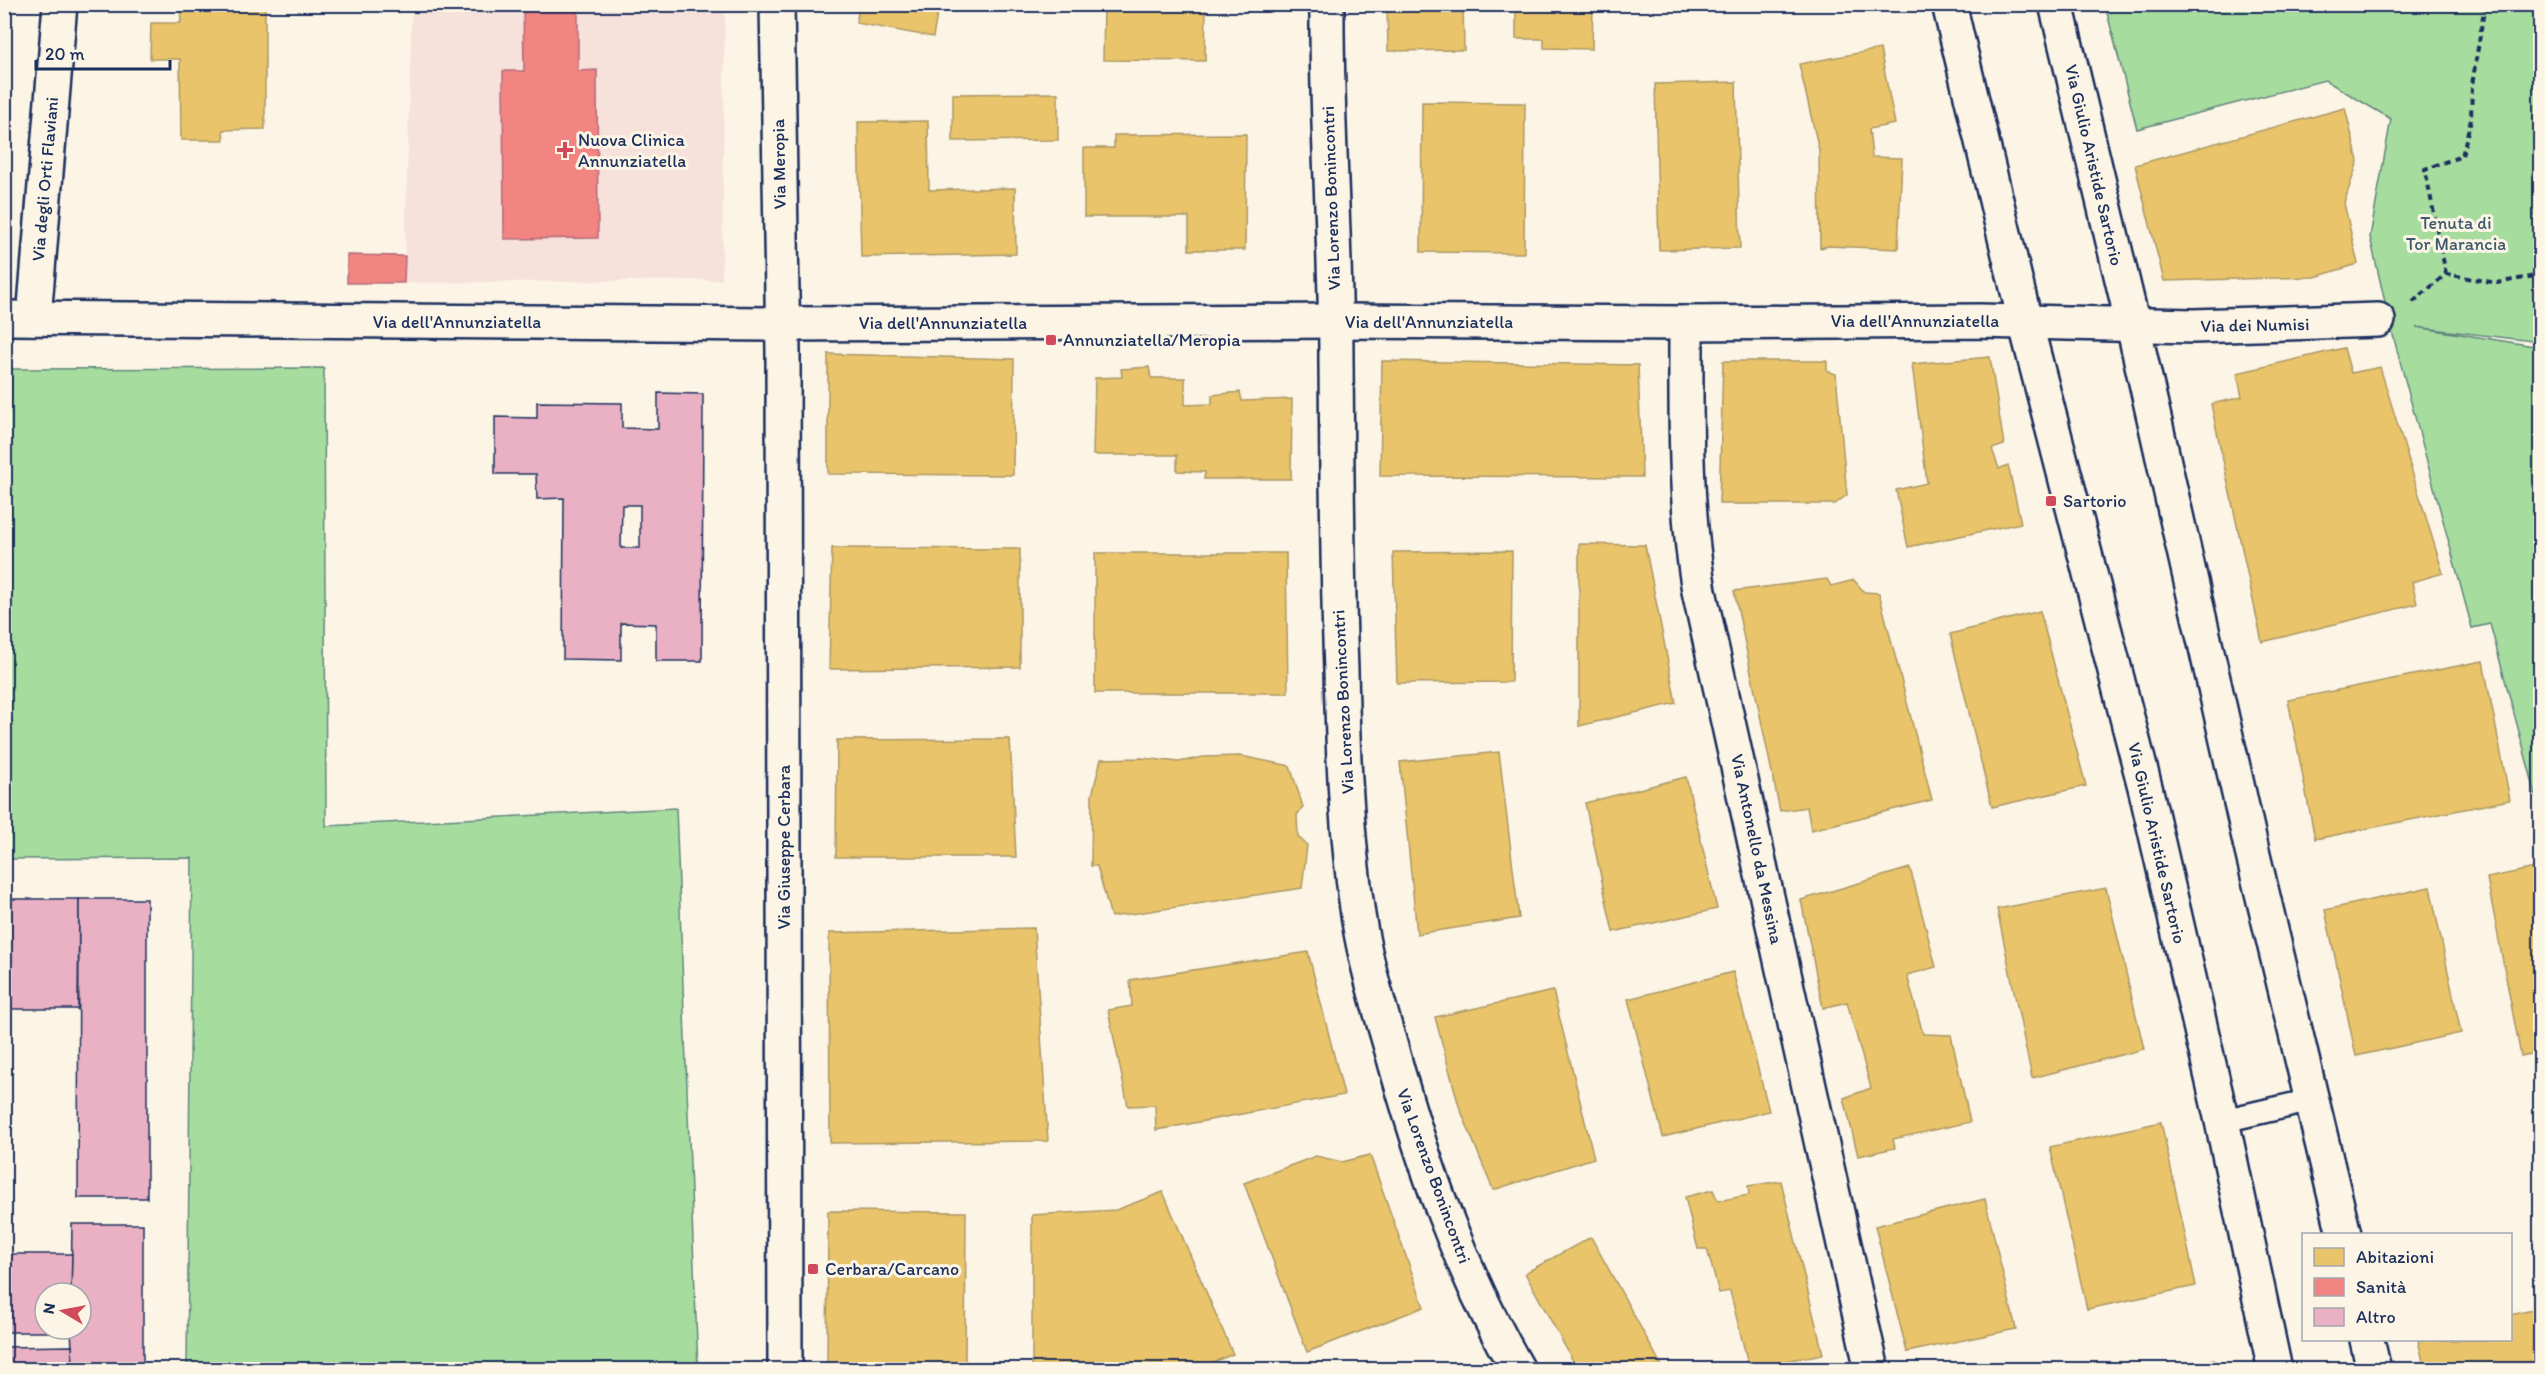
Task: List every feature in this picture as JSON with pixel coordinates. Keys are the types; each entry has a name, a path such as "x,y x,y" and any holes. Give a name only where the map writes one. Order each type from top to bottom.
{"street":[{"name":"Via degli Orti Flaviani","path":"19,318 60,4"},
{"name":"Via Meropia","path":"777,4 782,324"},
{"name":"Via Lorenzo Bonincontri","path":"1327,4 1326,80 1335,321 1341,721 1360,925 1390,1045 1432,1178 1464,1264 1488,1316 1518,1370"},
{"name":"Via Giulio Aristide Sartorio","path":"1949,4 2025,321 2146,791 2222,1120 2275,1370"},
{"name":"Via Giulio Aristide Sartorio","path":"2056,4 2133,325 2252,851 2344,1233"},
{"name":"Via dell'Annunziatella","path":"19,318 782,324 2025,321"},
{"name":"Via dei Numisi","path":"2133,325 2263,325 2378,320"},
{"path":"2025,321 2133,325"},
{"name":"Via Antonello da Messina","path":"1686,323 1688,499 1690,533 1699,591 1872,1370"},
{"name":"Via Giuseppe Cerbara","path":"782,324 785,1370"},
{"path":"2367,1341 2374,1370"}],"lane":[{"path":"2222,1120 2313,1100"}],"path":[{"path":"2446,274 2425,169 2462,156 2471,119 2472,85 2485,4"},
{"path":"2446,274 2497,283 2541,275"},
{"path":"2378,320 2411,304 2446,274"}],"shaded area":[{"name":"Nuova Clinica Annunziatella","path":"412,5 725,5 722,280 404,283"}],"green space":[{"name":"Tenuta di Tor Marancia","path":"2105,5 2540,5 2540,342 2416,327 2540,347 2540,810 2490,624 2472,628 2390,324 2370,237 2391,119 2325,80 2137,129"},
{"path":"324,368 326,826 676,808 698,1369 187,1369 192,858 5,859 5,369"}],"building: Abitazioni":[{"path":"180,4 265,4 265,129 223,130 224,140 181,140 180,59 150,59 151,23 181,23"},
{"path":"860,4 939,4 933,37 856,23"},
{"path":"1104,4 1206,4 1205,61 1103,60"},
{"path":"1387,4 1463,4 1464,50 1388,51"},
{"path":"1516,4 1593,4 1592,49 1544,48 1544,39 1516,39"},
{"path":"1880,49 1895,124 1869,129 1872,157 1902,158 1898,249 1828,246 1820,248 1819,150 1799,64"},
{"path":"1736,82 1740,248 1659,250 1655,84"},
{"path":"1058,93 1058,140 953,141 953,94"},
{"path":"1422,102 1525,103 1524,253 1421,252"},
{"path":"2345,108 2358,161 2344,203 2358,264 2315,277 2164,281 2135,165"},
{"path":"928,121 929,190 1015,188 1016,254 861,257 858,122"},
{"path":"1246,134 1245,250 1189,250 1189,217 1084,217 1084,148 1114,148 1114,135"},
{"path":"2344,348 2351,373 2380,367 2443,573 2412,582 2417,604 2262,642 2211,404 2242,397 2237,373"},
{"path":"828,354 1014,359 1013,475 828,474"},
{"path":"1990,357 2004,445 1992,449 1999,469 2008,465 2021,523 1908,547 1896,490 1927,483 1912,364"},
{"path":"1382,361 1638,365 1642,477 1380,476"},
{"path":"1723,361 1827,361 1827,371 1836,374 1847,495 1835,504 1719,504"},
{"path":"1149,367 1151,378 1185,378 1185,405 1212,404 1212,395 1240,392 1242,401 1292,399 1291,479 1204,479 1205,472 1177,471 1177,455 1093,455 1095,378 1122,377 1121,369"},
{"path":"1579,544 1645,545 1676,703 1579,726"},
{"path":"832,548 1020,549 1020,667 829,669"},
{"path":"1512,551 1511,682 1397,683 1393,552"},
{"path":"1095,553 1286,553 1288,693 1095,693"},
{"path":"1827,579 1831,586 1854,580 1864,592 1879,593 1932,800 1811,830 1807,807 1780,811 1734,591"},
{"path":"2040,611 2086,786 1992,807 1950,634"},
{"path":"2483,661 2510,800 2315,839 2288,700"},
{"path":"1010,739 1016,857 836,857 837,740"},
{"path":"1499,752 1519,918 1417,934 1400,762"},
{"path":"1241,756 1290,766 1303,807 1297,815 1298,837 1307,845 1302,888 1111,917 1097,866 1091,866 1092,795 1101,759 1142,758 1179,762 1203,757"},
{"path":"1686,777 1717,909 1613,932 1585,803"},
{"path":"2540,867 2540,1052 2521,1056 2487,878"},
{"path":"1910,868 1936,967 1907,975 1923,1034 1951,1035 1970,1122 1893,1139 1895,1148 1858,1156 1844,1098 1871,1088 1847,1002 1823,1008 1801,900"},
{"path":"2430,887 2461,1033 2356,1056 2325,910"},
{"path":"2106,888 2144,1049 2032,1078 1997,909"},
{"path":"1034,928 1048,1141 830,1143 829,933"},
{"path":"1308,952 1344,1095 1156,1130 1155,1105 1128,1106 1108,1010 1132,1006 1130,980"},
{"path":"1733,972 1769,1111 1663,1137 1628,999"},
{"path":"1553,991 1594,1158 1493,1190 1459,1106 1435,1017"},
{"path":"2161,1122 2196,1286 2087,1309 2050,1147"},
{"path":"1370,1155 1424,1307 1307,1352 1244,1183 1316,1156 1342,1162"},
{"path":"1781,1181 1823,1354 1749,1368 1730,1291 1719,1293 1707,1249 1698,1249 1685,1197 1713,1190 1718,1201 1749,1195 1748,1186"},
{"path":"1163,1192 1233,1354 1194,1370 1032,1370 1032,1215 1116,1210"},
{"path":"1985,1199 2016,1329 1907,1352 1875,1226"},
{"path":"828,1211 966,1212 965,1370 827,1370"},
{"path":"1591,1237 1664,1370 1578,1370 1525,1273"},
{"path":"2533,1310 2540,1343 2540,1370 2425,1370 2418,1341 2512,1341 2512,1315"},
{"path":"2214,1359 2216,1370 2170,1370"}],"building: Sanità":[{"path":"523,4 578,4 578,71 597,70 598,238 504,239 503,71 524,71"},
{"path":"347,255 405,256 404,283 347,283"}],"building: Altro":[{"path":"658,393 703,394 702,661 656,661 656,624 621,623 621,660 563,659 564,498 537,499 536,474 495,474 495,417 537,418 537,402 622,403 622,428 658,429","holes":["622,505 640,505 640,548 621,548"]},
{"path":"4,899 79,899 78,1009 4,1009"},
{"path":"79,899 147,899 147,1198 78,1198"},
{"path":"72,1224 143,1224 143,1370 73,1370 72,1341 93,1341 93,1281 71,1281"},
{"path":"4,1254 72,1254 71,1281 33,1281 33,1332 4,1332"},
{"path":"72,1346 73,1370 4,1370 4,1347"}],"place":[{"name":"Nuova Clinica Annunziatella","path":"565,150"},
{"name":"Annunziatella/Meropia","path":"1051,340"},
{"name":"Sartorio","path":"2051,501"},
{"name":"Cerbara/Carcano","path":"813,1269"}]}
